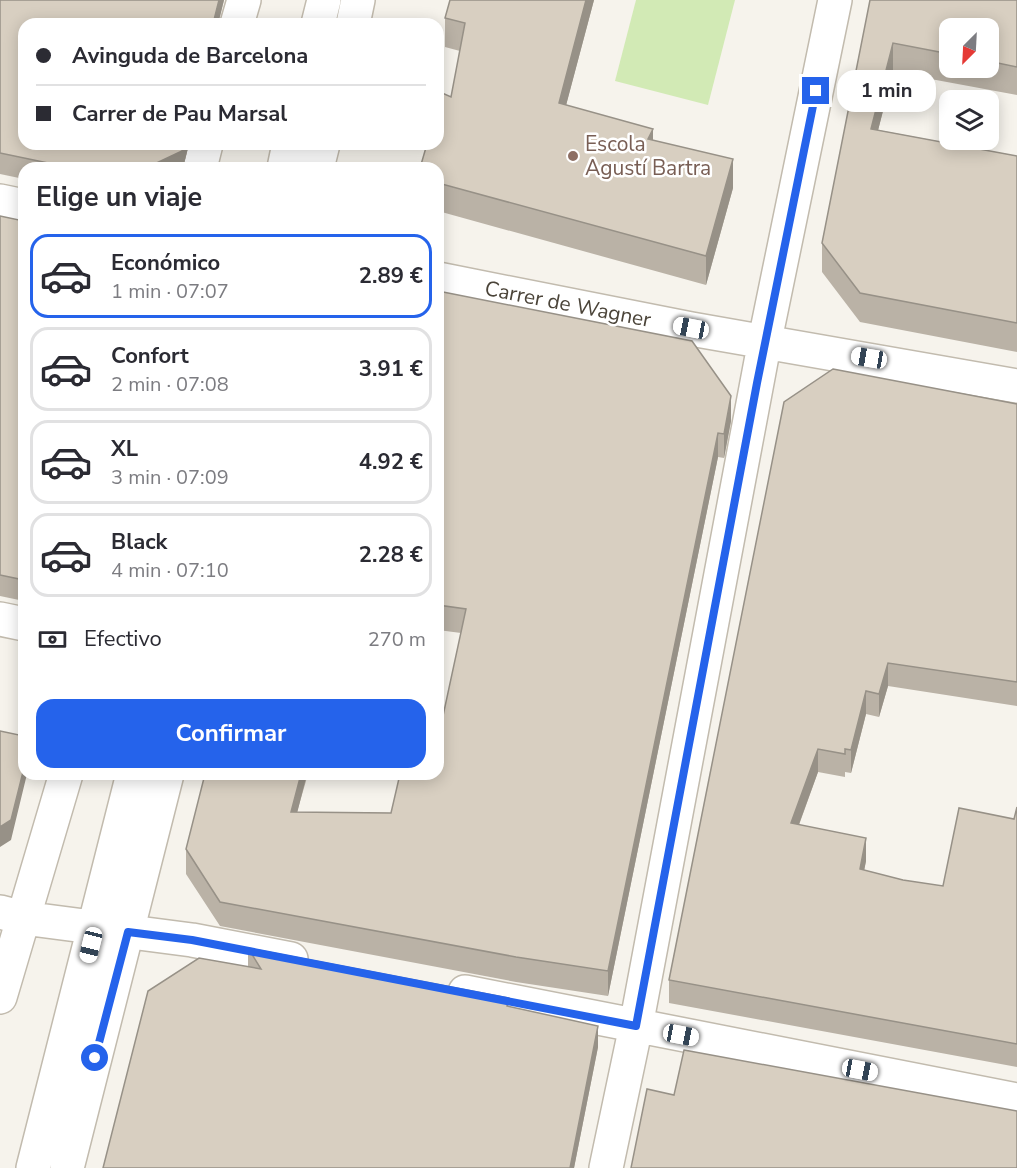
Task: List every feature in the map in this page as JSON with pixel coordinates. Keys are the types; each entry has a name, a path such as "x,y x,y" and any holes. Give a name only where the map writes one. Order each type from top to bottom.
{"street":[{"path":"239,18 244,0"},
{"path":"320,18 324,0"},
{"path":"354,18 358,0"},
{"path":"606,1168 636,1026 765,340 835,0"},
{"path":"0,201 18,205"},
{"name":"Carrer de Wagner","path":"444,280 691,328 1017,386"},
{"path":"0,620 18,623"},
{"path":"0,997 11,915 64,780"},
{"path":"33,1168 132,780"},
{"path":"67,1168 166,780"},
{"path":"11,915 192,940 320,964"},
{"path":"436,986 1017,1100"}],"green space":[{"path":"636,0 735,0 708,105 615,81"}],"building":[{"path":"0,0 219,0 214,18 18,18 18,150 182,151 159,162 43,162 0,153"},
{"path":"450,0 586,0 559,103 653,129 648,139 733,159 706,256 444,185 444,162 422,162 425,150 444,150 444,94 451,97 465,23 445,18"},
{"path":"870,0 1017,0 1017,67 999,63 999,18 939,18 939,52 893,43 871,129 939,142 939,150 985,150 1017,156 1017,323 860,293 822,243"},
{"path":"0,216 18,220 18,579 0,575"},
{"path":"444,292 692,341 731,396 724,434 718,433 608,971 516,957 220,902 186,849 203,780 299,780 291,812 391,813 399,780 444,780 444,711 466,609 444,606"},
{"path":"833,369 1017,404 1017,682 888,663 879,694 866,691 851,750 845,749 845,754 818,749 791,823 866,838 860,869 903,880 943,886 959,808 1014,819 1017,807 1017,1044 669,980 784,402"},
{"path":"0,731 18,735 18,780 21,780 11,820 0,827"},
{"path":"248,948 509,998 507,1006 598,1026 570,1168 103,1168 148,991 199,958 261,969"},
{"path":"684,1050 1017,1111 1017,1168 631,1168 647,1089 674,1095"}],"place":[{"name":"Escola Agustí Bartra","path":"573,156"}],"route":[{"path":"95,1058 128,932 192,940 636,1026 757,383 816,91"}]}
